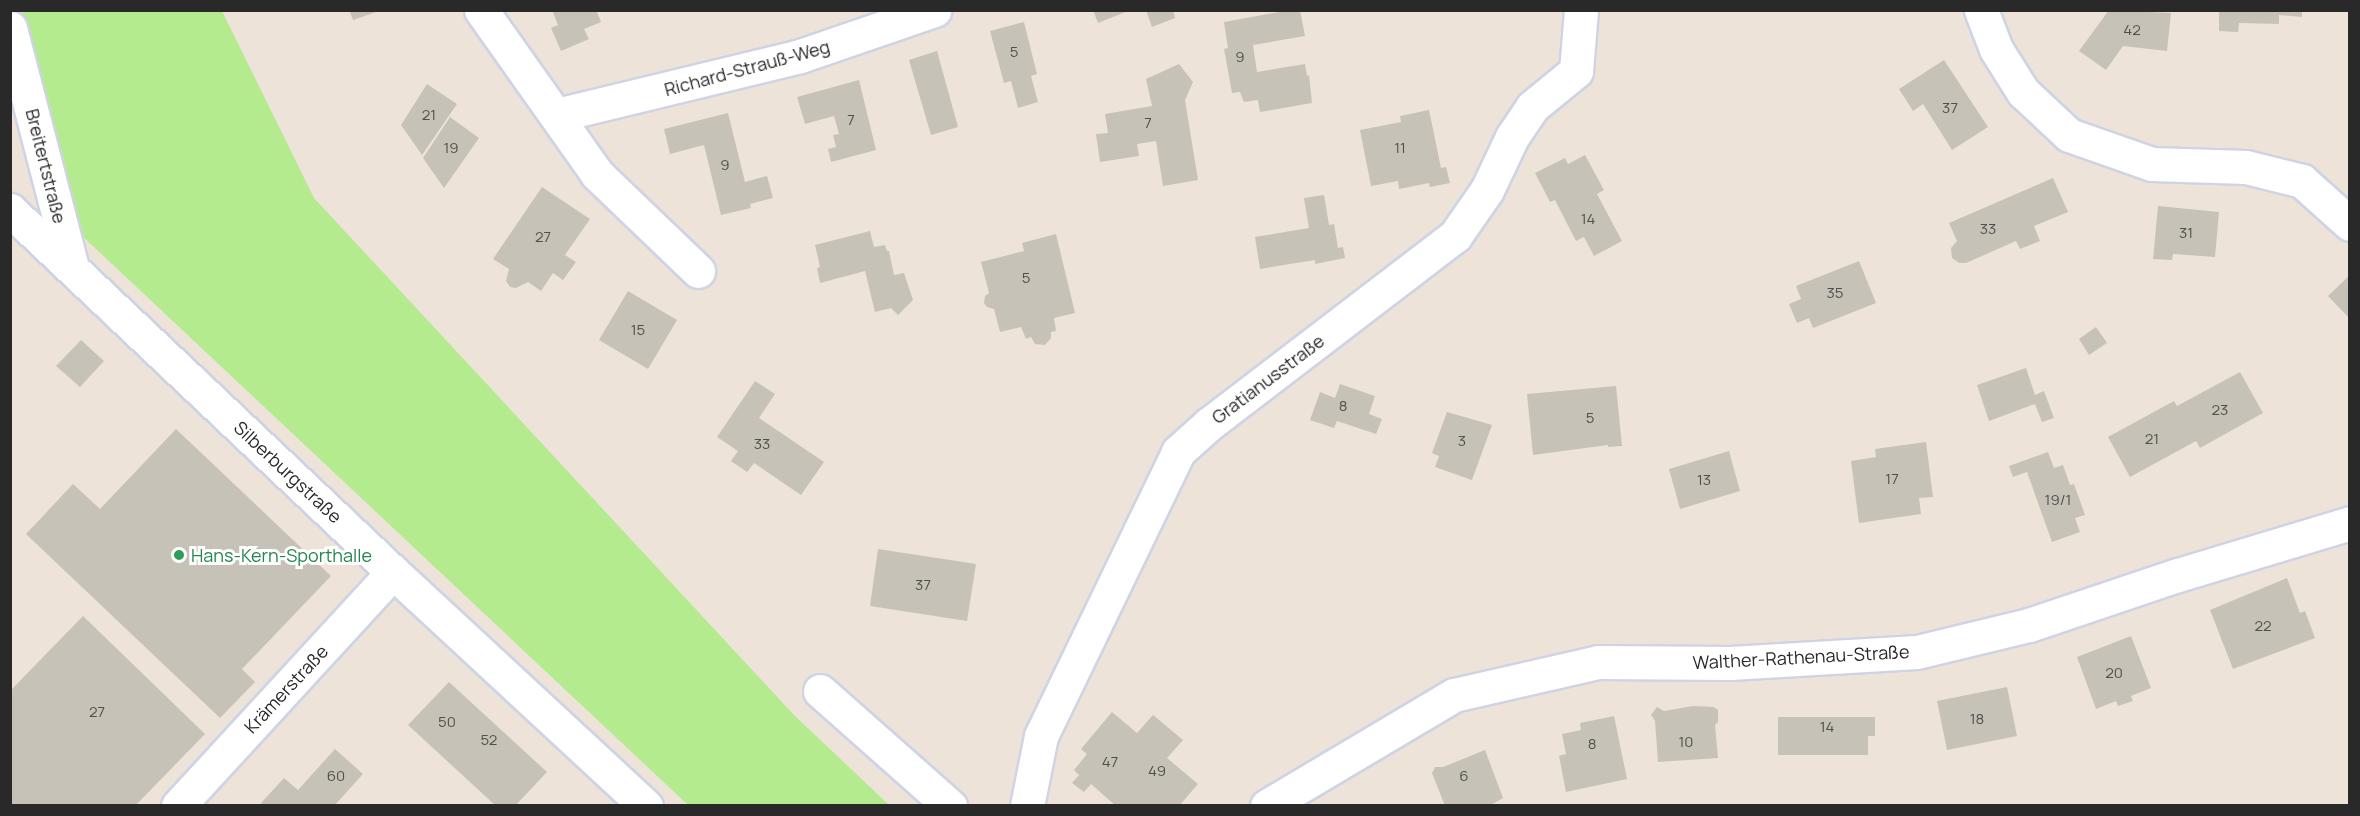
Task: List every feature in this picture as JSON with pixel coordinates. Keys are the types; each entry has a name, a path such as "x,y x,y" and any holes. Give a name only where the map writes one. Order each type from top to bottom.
{"street":[{"path":"480,10 597,174 698,271"},
{"name":"Richard-Strauß-Weg","path":"557,115 800,56 934,10"},
{"name":"Gratianusstraße","path":"1027,806 1041,736 1178,453 1209,424 1455,236 1487,190 1512,137 1532,107 1576,71 1581,10"},
{"path":"1981,10 1996,49 2023,92 2069,135 2152,164 2246,167 2302,181 2349,224"},
{"name":"Breitertstraße","path":"10,28 72,268"},
{"name":"Silberburgstraße","path":"10,210 393,572 646,806"},
{"name":"Walther-Rathenau-Straße","path":"1287,801 1454,695 1598,662 1730,663 1917,652 2029,625 2178,575 2349,524"},
{"name":"Krämerstraße","path":"178,806 393,572"},
{"path":"820,691 950,806"}],"green space":[{"path":"21,11 222,11 314,198 794,715 889,805 688,805 78,232"}],"building":[{"path":"349,10 379,10 379,11 353,20"},
{"path":"552,10 596,10 601,22 584,29 589,39 561,51 551,28 558,25"},
{"path":"1093,10 1128,10 1128,11 1098,23"},
{"path":"1146,10 1173,10 1175,18 1152,27"},
{"path":"1300,10 1305,36 1253,45 1257,72 1305,64 1307,76 1309,75 1312,103 1260,112 1258,100 1244,102 1240,92 1232,93 1224,49 1228,48 1224,22"},
{"path":"2109,10 2171,13 2167,51 2123,46 2106,70 2079,51"},
{"path":"2219,10 2302,10 2302,17 2279,15 2279,24 2239,23 2238,32 2219,31"},
{"path":"1024,22 1037,74 1031,76 1038,102 1018,108 1011,81 1004,83 990,31"},
{"path":"937,51 958,127 931,135 909,60"},
{"path":"1944,60 1988,127 1952,150 1923,104 1913,111 1899,89"},
{"path":"1179,64 1193,82 1185,100 1198,180 1163,186 1156,141 1137,144 1139,156 1100,162 1096,134 1108,133 1105,114 1152,106 1146,79"},
{"path":"859,80 876,150 831,162 828,149 836,147 833,135 839,134 834,116 805,124 797,97"},
{"path":"427,84 457,104 422,155 401,125"},
{"path":"1429,110 1441,168 1446,167 1450,183 1430,187 1429,183 1399,189 1398,181 1371,186 1360,130 1401,122 1400,116"},
{"path":"728,113 745,182 767,176 773,198 750,204 751,208 721,215 704,145 670,154 664,129"},
{"path":"450,117 479,138 444,188 423,158"},
{"path":"1585,155 1604,190 1597,194 1622,241 1594,256 1584,237 1576,241 1555,200 1550,202 1535,173 1565,158 1568,164"},
{"path":"2053,178 2068,212 2034,226 2040,241 2020,249 2016,241 1966,263 1959,263 1952,258 1951,248 1957,241 1949,223"},
{"path":"542,187 590,219 565,255 576,262 563,280 553,273 541,291 528,282 516,288 510,287 506,281 509,269 493,259"},
{"path":"1324,195 1329,225 1334,224 1338,248 1343,247 1345,258 1315,264 1315,260 1260,269 1255,237 1309,228 1304,198"},
{"path":"2158,206 2219,212 2215,257 2173,254 2172,260 2153,259"},
{"path":"870,231 874,247 885,245 889,251 894,275 904,273 913,300 898,315 891,308 875,312 865,271 820,283 817,268 820,267 815,245"},
{"path":"1056,234 1075,313 1054,318 1056,331 1051,332 1051,338 1045,345 1035,344 1031,337 1026,339 1021,327 1000,332 994,309 987,307 984,303 985,296 989,293 981,262 1024,251 1022,243"},
{"path":"1859,261 1876,303 1813,328 1809,318 1797,323 1789,304 1801,299 1796,286"},
{"path":"2350,275 2350,319 2328,296"},
{"path":"628,291 677,320 648,369 599,340"},
{"path":"2096,327 2107,343 2089,355 2079,339"},
{"path":"81,340 104,361 80,387 56,366"},
{"path":"2026,368 2035,395 2044,391 2054,418 2042,422 2035,404 1989,421 1977,385"},
{"path":"2240,372 2263,413 2200,448 2196,441 2130,477 2108,437 2174,401 2177,406"},
{"path":"755,381 775,394 759,418 824,462 801,495 754,463 747,472 731,461 738,451 717,437"},
{"path":"1340,384 1375,396 1369,414 1382,419 1376,434 1337,421 1334,428 1310,420 1320,392 1335,398"},
{"path":"1616,386 1622,446 1608,447 1608,445 1533,455 1527,394"},
{"path":"1447,412 1492,425 1472,480 1435,467 1439,456 1432,453"},
{"name":"Hans-Kern-Sporthalle","path":"176,429 331,576 242,669 255,682 220,718 26,534 73,484 100,509"},
{"path":"1926,442 1933,497 1919,498 1921,514 1859,523 1851,461 1876,457 1875,449"},
{"path":"1729,451 1740,491 1680,509 1669,469"},
{"path":"2048,452 2054,468 2063,465 2070,485 2074,484 2085,515 2075,518 2080,532 2052,542 2027,472 2013,477 2009,466"},
{"path":"878,549 976,564 967,621 870,606"},
{"path":"2287,578 2300,613 2305,611 2315,638 2233,669 2210,610"},
{"path":"83,616 205,734 135,806 10,806 10,691"},
{"path":"2131,636 2151,688 2131,696 2133,701 2118,706 2116,701 2096,709 2077,657"},
{"path":"449,682 547,772 515,806 496,806 408,725"},
{"path":"2007,687 2017,736 1947,750 1937,701"},
{"path":"1693,706 1714,707 1718,710 1718,722 1715,725 1718,758 1658,762 1655,721 1651,715 1657,707 1664,711"},
{"path":"1112,712 1137,733 1153,715 1183,740 1167,758 1198,784 1179,806 1116,806 1091,784 1084,792 1072,783 1079,775 1074,770 1087,754 1081,749"},
{"path":"1614,716 1627,779 1566,792 1559,756 1566,754 1562,734 1581,730 1580,723"},
{"path":"1778,717 1875,717 1875,736 1868,736 1868,755 1778,755"},
{"path":"335,749 363,774 334,806 263,806 261,803 284,778 298,790"},
{"path":"1485,750 1503,798 1489,806 1445,806 1432,773 1435,767 1443,767"}],"place":[{"name":"Hans-Kern-Sporthalle","path":"179,555"}]}
